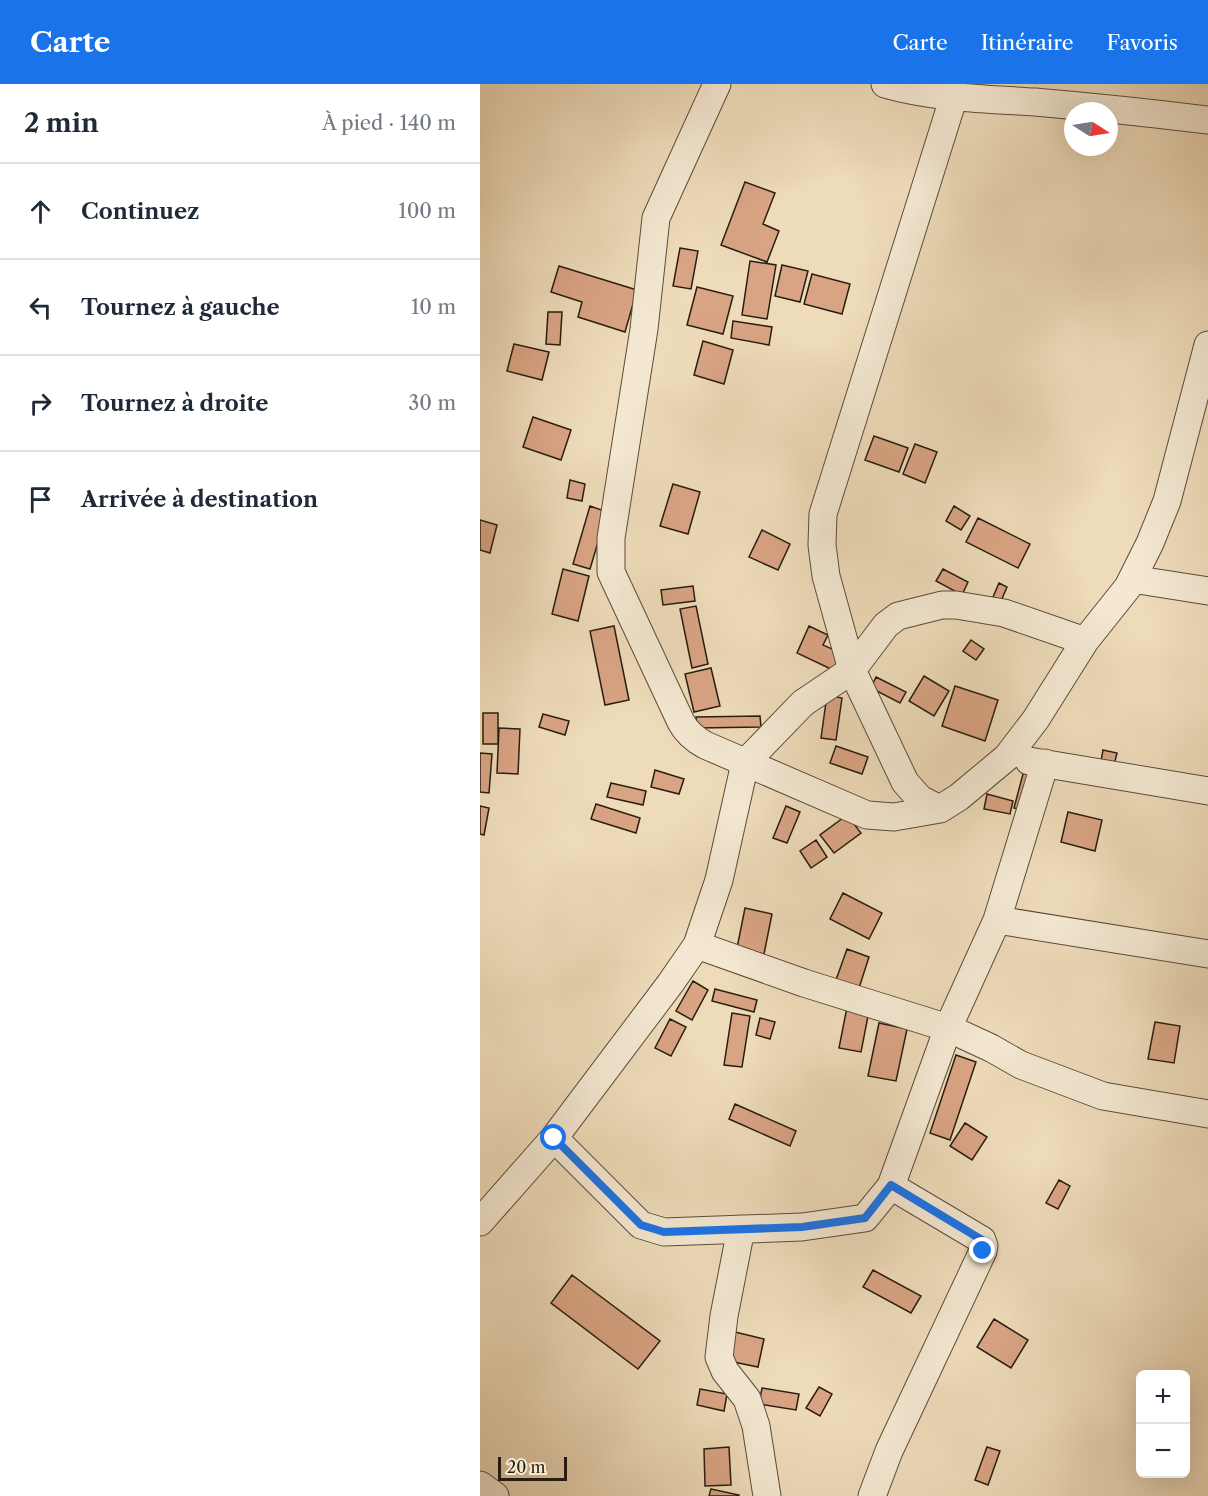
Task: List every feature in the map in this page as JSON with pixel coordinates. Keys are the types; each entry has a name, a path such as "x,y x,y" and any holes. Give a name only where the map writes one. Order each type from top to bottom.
{"street":[{"path":"717,84 656,218 644,329 611,538 611,572 687,731 700,742 867,815 894,817 940,809 959,797 1007,757 1036,719 1085,641 1128,587 1150,543 1167,501 1208,345"},
{"path":"902,86 954,96 1107,108 1208,120"},
{"path":"940,809 920,799 905,782 852,670 826,576 822,545 823,514 954,96"},
{"path":"1132,579 1208,591"},
{"path":"480,1222 554,1138 697,945 719,880 745,763 803,703 852,670 886,625 898,616 942,606 956,605 1004,613 1085,641"},
{"path":"1007,757 1208,791"},
{"path":"554,1138 641,1225 664,1232 802,1227 865,1218 891,1185 948,1028 997,920 1045,763"},
{"path":"997,920 1208,954"},
{"path":"697,945 804,983 948,1028 1021,1065 1103,1096 1208,1114"},
{"path":"872,1496 889,1451 984,1245 982,1240 891,1185"},
{"path":"741,1229 724,1316 719,1357 725,1371 747,1399 756,1426 767,1496"},
{"path":"480,1485 495,1496"}],"building":[{"path":"745,182 775,193 763,224 779,231 767,262 721,245"},
{"path":"680,248 698,251 691,289 673,286"},
{"path":"750,261 776,265 767,319 742,315"},
{"path":"782,265 808,271 800,302 775,296"},
{"path":"559,266 637,290 625,332 578,317 582,302 551,292"},
{"path":"812,274 850,284 842,314 804,304"},
{"path":"697,287 733,296 723,334 687,325"},
{"path":"548,312 562,312 560,345 546,344"},
{"path":"733,321 772,327 769,345 731,338"},
{"path":"703,341 733,350 724,384 694,375"},
{"path":"514,344 549,352 542,380 507,371"},
{"path":"533,417 571,430 561,460 523,447"},
{"path":"874,436 908,448 899,472 865,460"},
{"path":"915,444 937,452 925,483 903,474"},
{"path":"570,480 585,484 582,501 567,498"},
{"path":"673,484 700,492 688,534 660,526"},
{"path":"590,506 607,512 590,569 573,564"},
{"path":"954,506 970,516 961,530 946,521"},
{"path":"978,518 1030,544 1018,568 966,542"},
{"path":"480,520 497,525 490,553 480,550"},
{"path":"762,530 790,544 778,570 749,557"},
{"path":"563,569 589,576 578,621 552,614"},
{"path":"943,569 968,582 962,595 936,581"},
{"path":"999,583 1007,587 1001,601 993,597"},
{"path":"693,586 695,601 663,605 661,590"},
{"path":"696,606 708,664 692,668 680,609"},
{"path":"614,626 629,700 605,705 590,631"},
{"path":"809,626 828,635 823,645 843,654 835,671 797,653"},
{"path":"971,640 984,649 976,660 963,651"},
{"path":"711,668 720,706 694,712 685,674"},
{"path":"924,676 949,691 934,716 909,701"},
{"path":"876,677 906,692 900,703 871,688"},
{"path":"955,686 998,700 985,741 942,726"},
{"path":"827,695 842,698 836,740 821,738"},
{"path":"483,713 498,713 498,744 483,744"},
{"path":"543,714 569,721 565,735 539,727"},
{"path":"760,716 761,727 697,728 696,717"},
{"path":"499,728 520,729 518,774 497,773"},
{"path":"836,746 868,757 862,774 830,763"},
{"path":"1103,750 1117,753 1113,769 1100,767"},
{"path":"480,753 492,754 489,793 480,792"},
{"path":"655,770 684,779 679,794 651,787"},
{"path":"1024,770 1037,774 1027,811 1014,808"},
{"path":"611,783 646,791 643,805 607,797"},
{"path":"987,794 1013,801 1010,814 984,809"},
{"path":"596,804 640,818 636,833 591,819"},
{"path":"480,806 489,808 484,835 480,834"},
{"path":"786,806 800,812 787,843 773,838"},
{"path":"1068,812 1102,820 1095,851 1061,842"},
{"path":"847,815 861,833 834,853 820,835"},
{"path":"816,840 827,857 811,868 800,851"},
{"path":"843,893 882,913 869,939 830,919"},
{"path":"745,908 772,914 764,954 737,948"},
{"path":"847,949 869,957 859,988 836,980"},
{"path":"693,981 708,990 692,1020 676,1011"},
{"path":"715,989 757,1000 754,1012 712,1001"},
{"path":"848,1002 870,1006 861,1052 839,1048"},
{"path":"732,1013 750,1016 742,1067 724,1065"},
{"path":"760,1018 775,1022 770,1039 756,1035"},
{"path":"670,1019 686,1027 671,1056 655,1048"},
{"path":"1155,1022 1180,1026 1174,1063 1148,1059"},
{"path":"879,1023 907,1029 896,1081 868,1076"},
{"path":"956,1055 976,1062 950,1140 930,1133"},
{"path":"735,1104 796,1131 790,1146 729,1119"},
{"path":"965,1123 987,1137 972,1160 950,1146"},
{"path":"1059,1180 1070,1186 1058,1209 1046,1203"},
{"path":"873,1270 921,1296 911,1313 863,1287"},
{"path":"572,1275 660,1341 638,1369 551,1303"},
{"path":"994,1319 1028,1340 1011,1368 977,1347"},
{"path":"731,1331 764,1339 758,1367 724,1360"},
{"path":"819,1387 832,1394 820,1416 806,1408"},
{"path":"762,1388 799,1394 796,1410 759,1404"},
{"path":"700,1389 727,1394 724,1411 697,1405"},
{"path":"729,1447 731,1485 705,1486 704,1449"},
{"path":"987,1447 1000,1451 988,1485 975,1480"},
{"path":"711,1489 739,1495 739,1496 709,1496"}],"route":[{"path":"554,1138 641,1225 664,1232 802,1227 865,1218 891,1185 982,1240 983,1251"}]}
